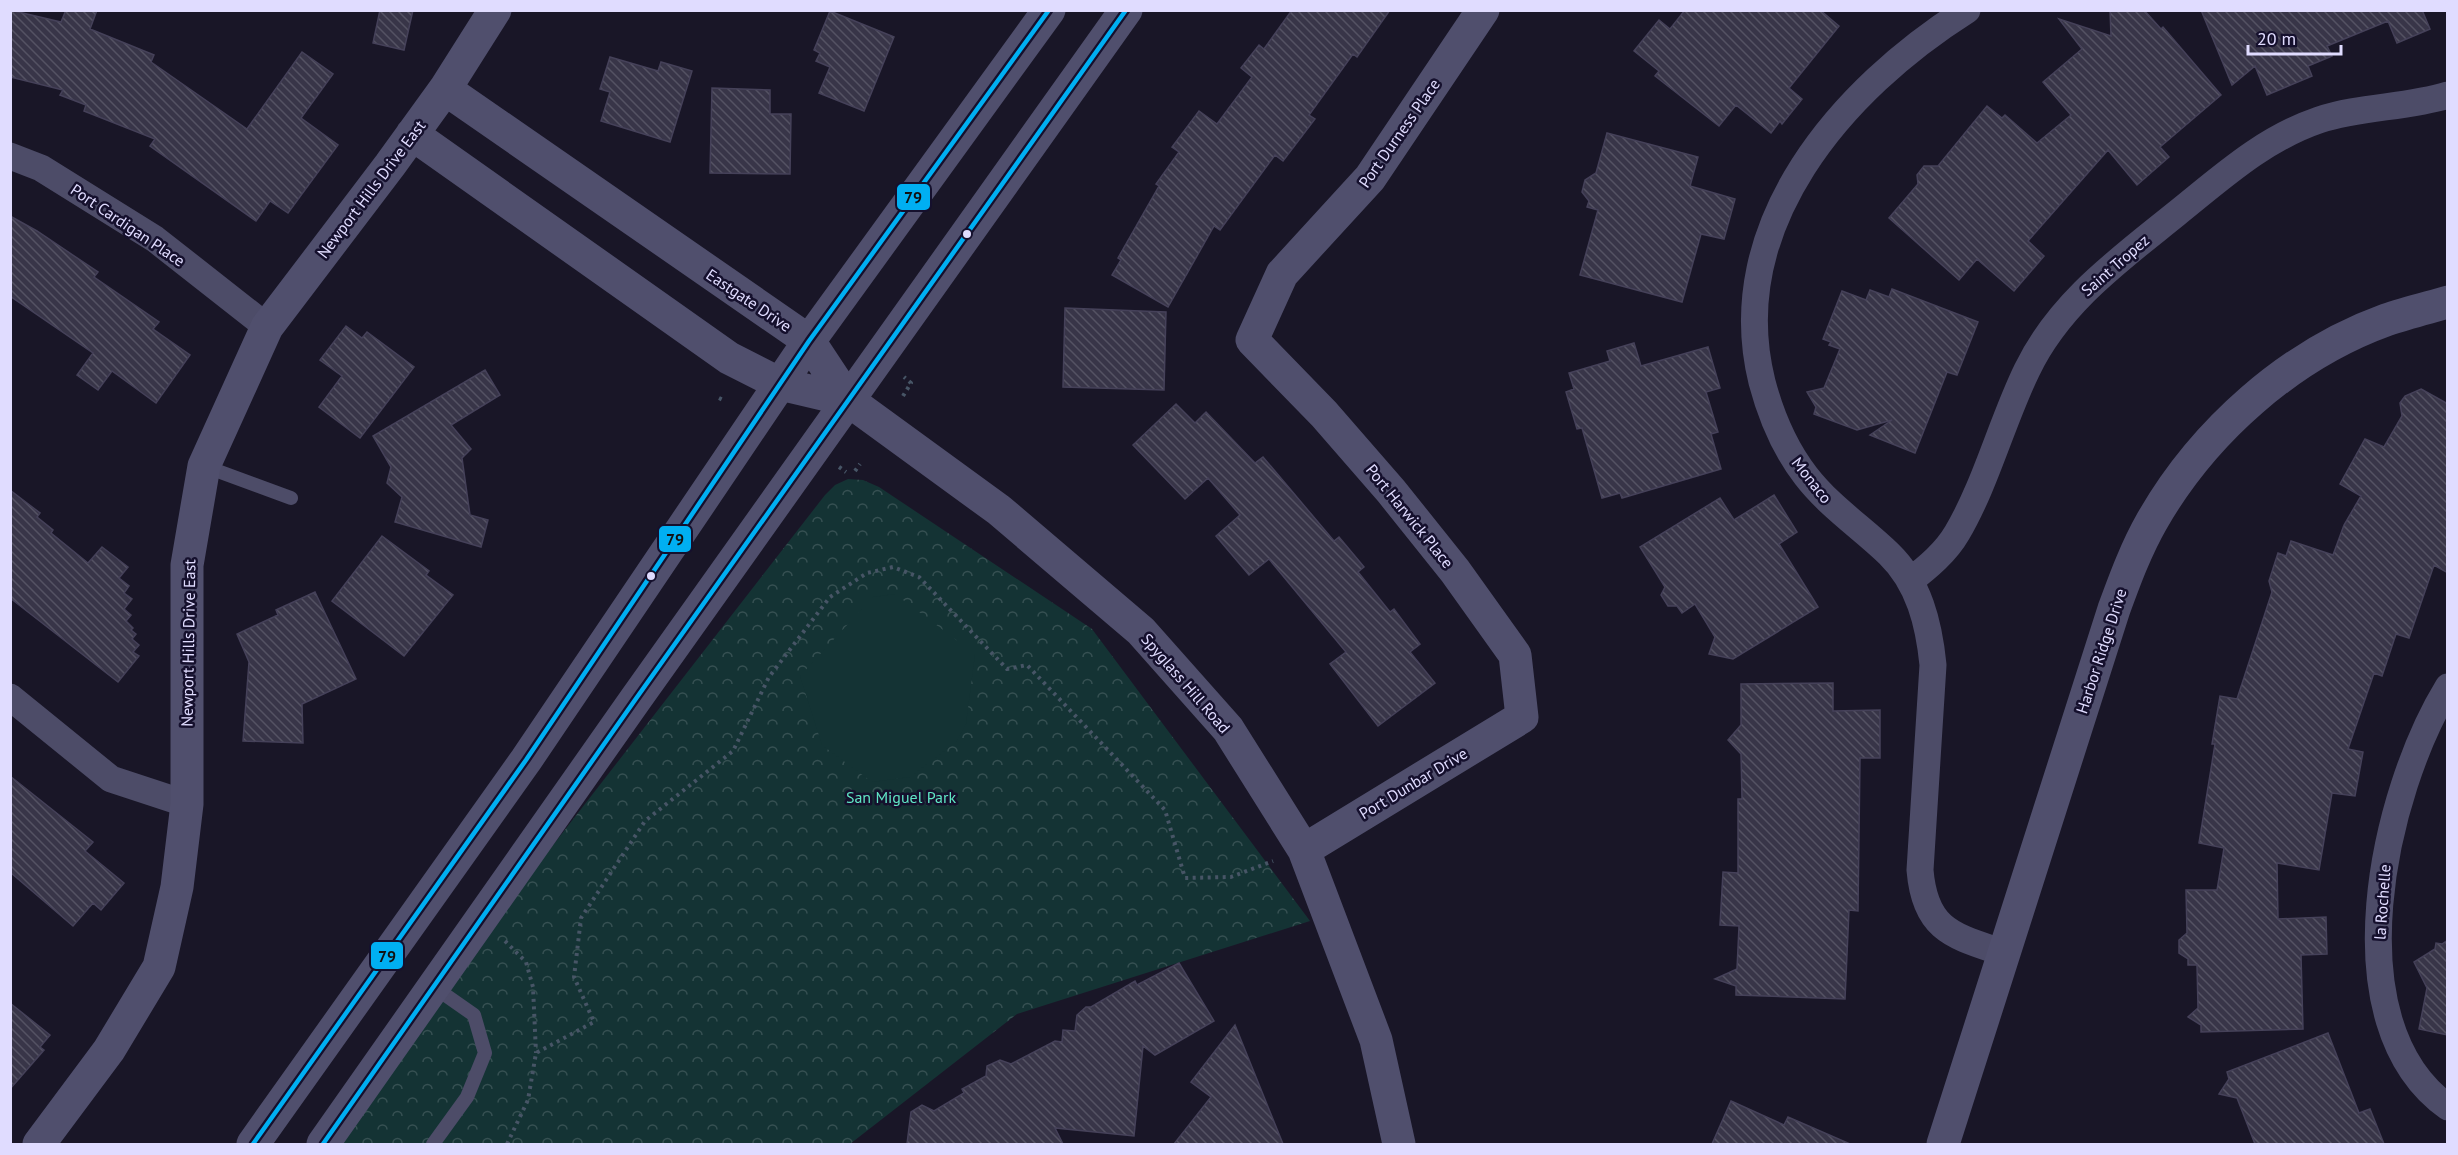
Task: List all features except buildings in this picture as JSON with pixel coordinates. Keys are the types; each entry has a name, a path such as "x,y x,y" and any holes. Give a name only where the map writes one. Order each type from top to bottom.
{"street":[{"name":"Newport Hills Drive East","path":"39,1144 109,1050 159,968 177,887 187,804 187,566 204,466 267,327 445,89 495,10"},
{"path":"253,1144 526,760 809,341 1049,10"},
{"path":"323,1144 1126,10"},
{"name":"Port Durness Place","path":"1252,340 1282,274 1370,178 1484,10"},
{"name":"Monaco","path":"1966,10 1892,66 1850,107 1813,153 1782,201 1766,240 1757,280 1754,321 1757,363 1767,403 1784,441 1806,476 1834,507 1890,555 1910,581 1921,602 1930,633 1933,665 1920,870 1922,892 1929,910 1943,927 1959,938 2004,953"},
{"name":"Eastgate Drive","path":"445,89 809,341 848,400"},
{"name":"Saint Tropez","path":"1910,581 1933,562 1957,534 2027,370 2050,330 2079,295 2102,274 2242,160 2279,137 2319,120 2361,109 2435,99 2448,95"},
{"path":"412,134 729,358 780,384 848,400"},
{"name":"Port Cardigan Place","path":"10,156 41,168 155,239 267,327"},
{"name":"Harbor Ridge Drive","path":"1943,1144 2117,600 2152,521 2179,480 2209,443 2243,408 2300,364 2342,340 2386,320 2448,302"},
{"name":"Port Harwick Place","path":"1252,340 1324,414 1462,580 1515,655 1521,717"},
{"name":"Spyglass Hill Road","path":"848,400 999,510 1140,631 1228,729 1304,850 1376,1040 1399,1144"},
{"name":"la Rochelle","path":"2448,687 2416,750 2398,801 2386,854 2380,908 2379,963 2384,1008 2394,1042 2412,1072 2436,1099 2448,1107"},
{"path":"10,697 111,778 187,804"},
{"name":"Port Dunbar Drive","path":"1304,850 1521,717"}],"lane":[{"path":"204,466 291,498"},
{"path":"434,987 474,1016 485,1053 467,1097 434,1144"}],"path":[{"path":"903,396 911,383"},
{"path":"719,398 725,401"},
{"path":"855,471 860,464"},
{"path":"838,467 846,472"},
{"path":"536,1053 594,1022 574,976 581,918 645,821 733,751 769,677 830,597 867,573 893,567 919,577 1007,669 1028,665 1165,810 1185,879 1231,877 1304,850"},
{"path":"483,917 526,962 533,987 536,1053 528,1101 507,1144"}],"green space":[{"name":"San Miguel Park","path":"848,479 863,480 879,487 1092,629 1310,921 1017,1014 850,1144 335,1144 470,952 825,495 835,485"},
{"path":"895,594 975,654 966,724 956,742 910,777 872,782 822,745 800,676 873,597"}],"transit line":[{"name":"79","path":"253,1144 526,760 809,341 1049,10"},
{"name":"79","path":"323,1144 635,700 1126,10"}]}
